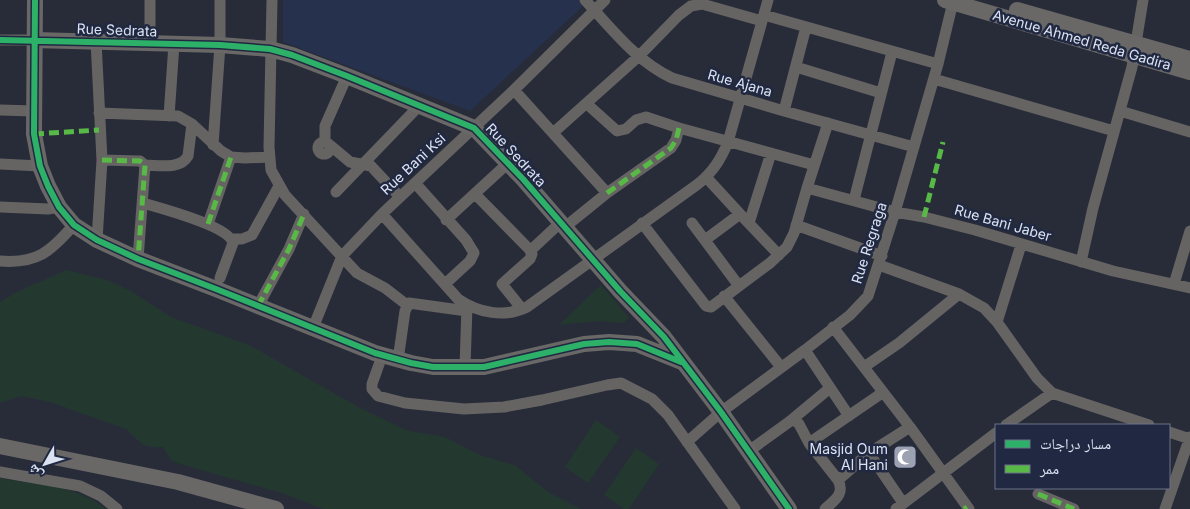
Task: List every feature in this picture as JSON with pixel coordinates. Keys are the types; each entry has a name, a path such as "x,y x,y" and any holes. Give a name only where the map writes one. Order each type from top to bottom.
{"street":[{"path":"35,0 34,134 40,166 59,207 74,225 97,240 138,259 216,288 390,358 434,367 484,367 584,344 609,342 637,344 683,363"},
{"path":"150,0 150,44"},
{"path":"213,145 220,45 220,0"},
{"path":"272,0 270,49 271,170 285,195 356,273 385,288 408,305"},
{"name":"Rue Ajana","path":"585,0 638,57 657,71 672,78 914,147"},
{"name":"Rue Bani Ksi","path":"313,328 342,256 382,214 514,90 606,0"},
{"path":"735,509 668,416 652,399 622,384 607,385 542,400 490,408 436,407 404,403 378,396 372,389 372,384 390,358 404,311 409,303 491,312 522,310 706,177 721,158 728,142 768,0"},
{"name":"Avenue Ahmed Reda Gadira","path":"982,0 1135,50 1190,72"},
{"path":"1081,262 1093,208 1135,50 1144,0"},
{"name":"Avenue Ahmed Reda Gadira","path":"949,1 1135,50 1190,59"},
{"name":"Rue Regraga","path":"687,442 720,412 805,350 868,296 895,212 938,64 949,1"},
{"path":"553,133 638,57 679,15 696,4 806,27 938,64"},
{"path":"784,111 806,27"},
{"name":"Rue Sedrata","path":"0,40 220,45 270,49 292,55 474,128 508,163 592,260 664,337 789,509"},
{"path":"96,41 102,160 97,240"},
{"path":"169,116 174,44"},
{"path":"854,200 892,52"},
{"path":"796,67 881,93"},
{"path":"346,76 325,126 328,144 350,162 373,168 400,197"},
{"path":"934,78 1114,131"},
{"path":"514,90 607,193"},
{"path":"587,104 617,131 626,128 636,120 646,117 679,128 814,165"},
{"path":"336,192 420,106"},
{"path":"0,110 34,111"},
{"path":"1120,111 1190,132"},
{"path":"99,113 182,117 192,124 213,145 231,157 270,157"},
{"path":"642,223 708,307 711,307 770,263 787,247 794,233 806,188 828,123"},
{"path":"102,160 140,161 145,165 180,165 188,156 192,124"},
{"path":"530,251 563,225 671,148 676,140 679,128"},
{"path":"749,223 771,153"},
{"path":"208,224 231,157"},
{"path":"446,220 508,163"},
{"path":"0,164 40,166"},
{"path":"138,259 145,165"},
{"path":"706,177 779,255"},
{"path":"415,183 446,220 466,240 474,253 470,261 445,284"},
{"path":"143,203 208,224 232,239 242,239 252,235 279,186"},
{"name":"Rue Bani Jaber","path":"806,188 895,212 924,217 1113,271 1190,288"},
{"path":"475,194 532,254 530,259 502,284 522,310"},
{"path":"0,207 48,209 59,207"},
{"path":"258,306 289,249 304,214"},
{"path":"382,214 467,308 465,368"},
{"path":"704,240 740,214"},
{"path":"692,223 738,286"},
{"path":"0,261 17,262 30,260 42,255 56,244 74,225"},
{"path":"796,225 959,294 984,308 997,322 1037,378 1052,393 1146,424"},
{"path":"1174,284 1190,231"},
{"path":"220,278 233,242 232,239"},
{"path":"997,322 1021,245"},
{"path":"864,368 899,343 959,294"},
{"path":"724,296 781,367"},
{"path":"833,327 910,427 967,508"},
{"path":"805,350 849,416"},
{"path":"748,451 793,419 830,388"},
{"path":"809,443 882,393"},
{"path":"1007,424 1052,393"},
{"path":"793,419 799,424 809,443 841,486 835,500 825,509"},
{"path":"838,480 869,453 910,427"},
{"path":"1165,509 1190,438 1170,432"},
{"path":"869,453 899,506 995,434"},
{"path":"0,446 178,482 276,509"},
{"path":"0,472 80,486 101,496 117,509"},
{"path":"1038,494 1074,509"}],"shaded area":[{"path":"283,0 578,0 583,6 470,111 283,42"}],"green space":[{"path":"66,270 107,280 131,291 171,317 249,345 358,407 399,427 409,431 445,437 480,455 516,466 548,492 581,509 323,509 285,494 177,463 171,460 163,447 143,445 126,429 50,402 21,396 0,403 0,302 17,292"},
{"path":"601,285 629,318 623,323 597,321 559,325"},
{"path":"596,420 620,437 588,483 565,467"},
{"path":"636,448 659,464 629,509 624,509 604,495"},
{"path":"0,478 69,490 95,501 106,509 0,509"}],"marked path":[{"path":"607,193 671,148 676,140 679,128"},
{"path":"34,134 99,130"},
{"path":"924,217 943,142"},
{"path":"208,224 231,157"},
{"path":"102,160 140,161 145,165 138,259"},
{"path":"258,306 289,249 304,214"},
{"path":"1038,494 1074,509"}],"cycle path":[{"path":"35,0 34,134 40,166 59,207 74,225 97,240 138,259 375,353 411,363 433,367 484,367 584,344 609,342 637,344 681,362"},
{"path":"0,40 220,45 270,49 292,55 347,76 474,128 523,179 620,291 664,337 721,412 789,509"}],"place":[{"name":"Masjid Oum Al Hani","path":"905,457"}]}
